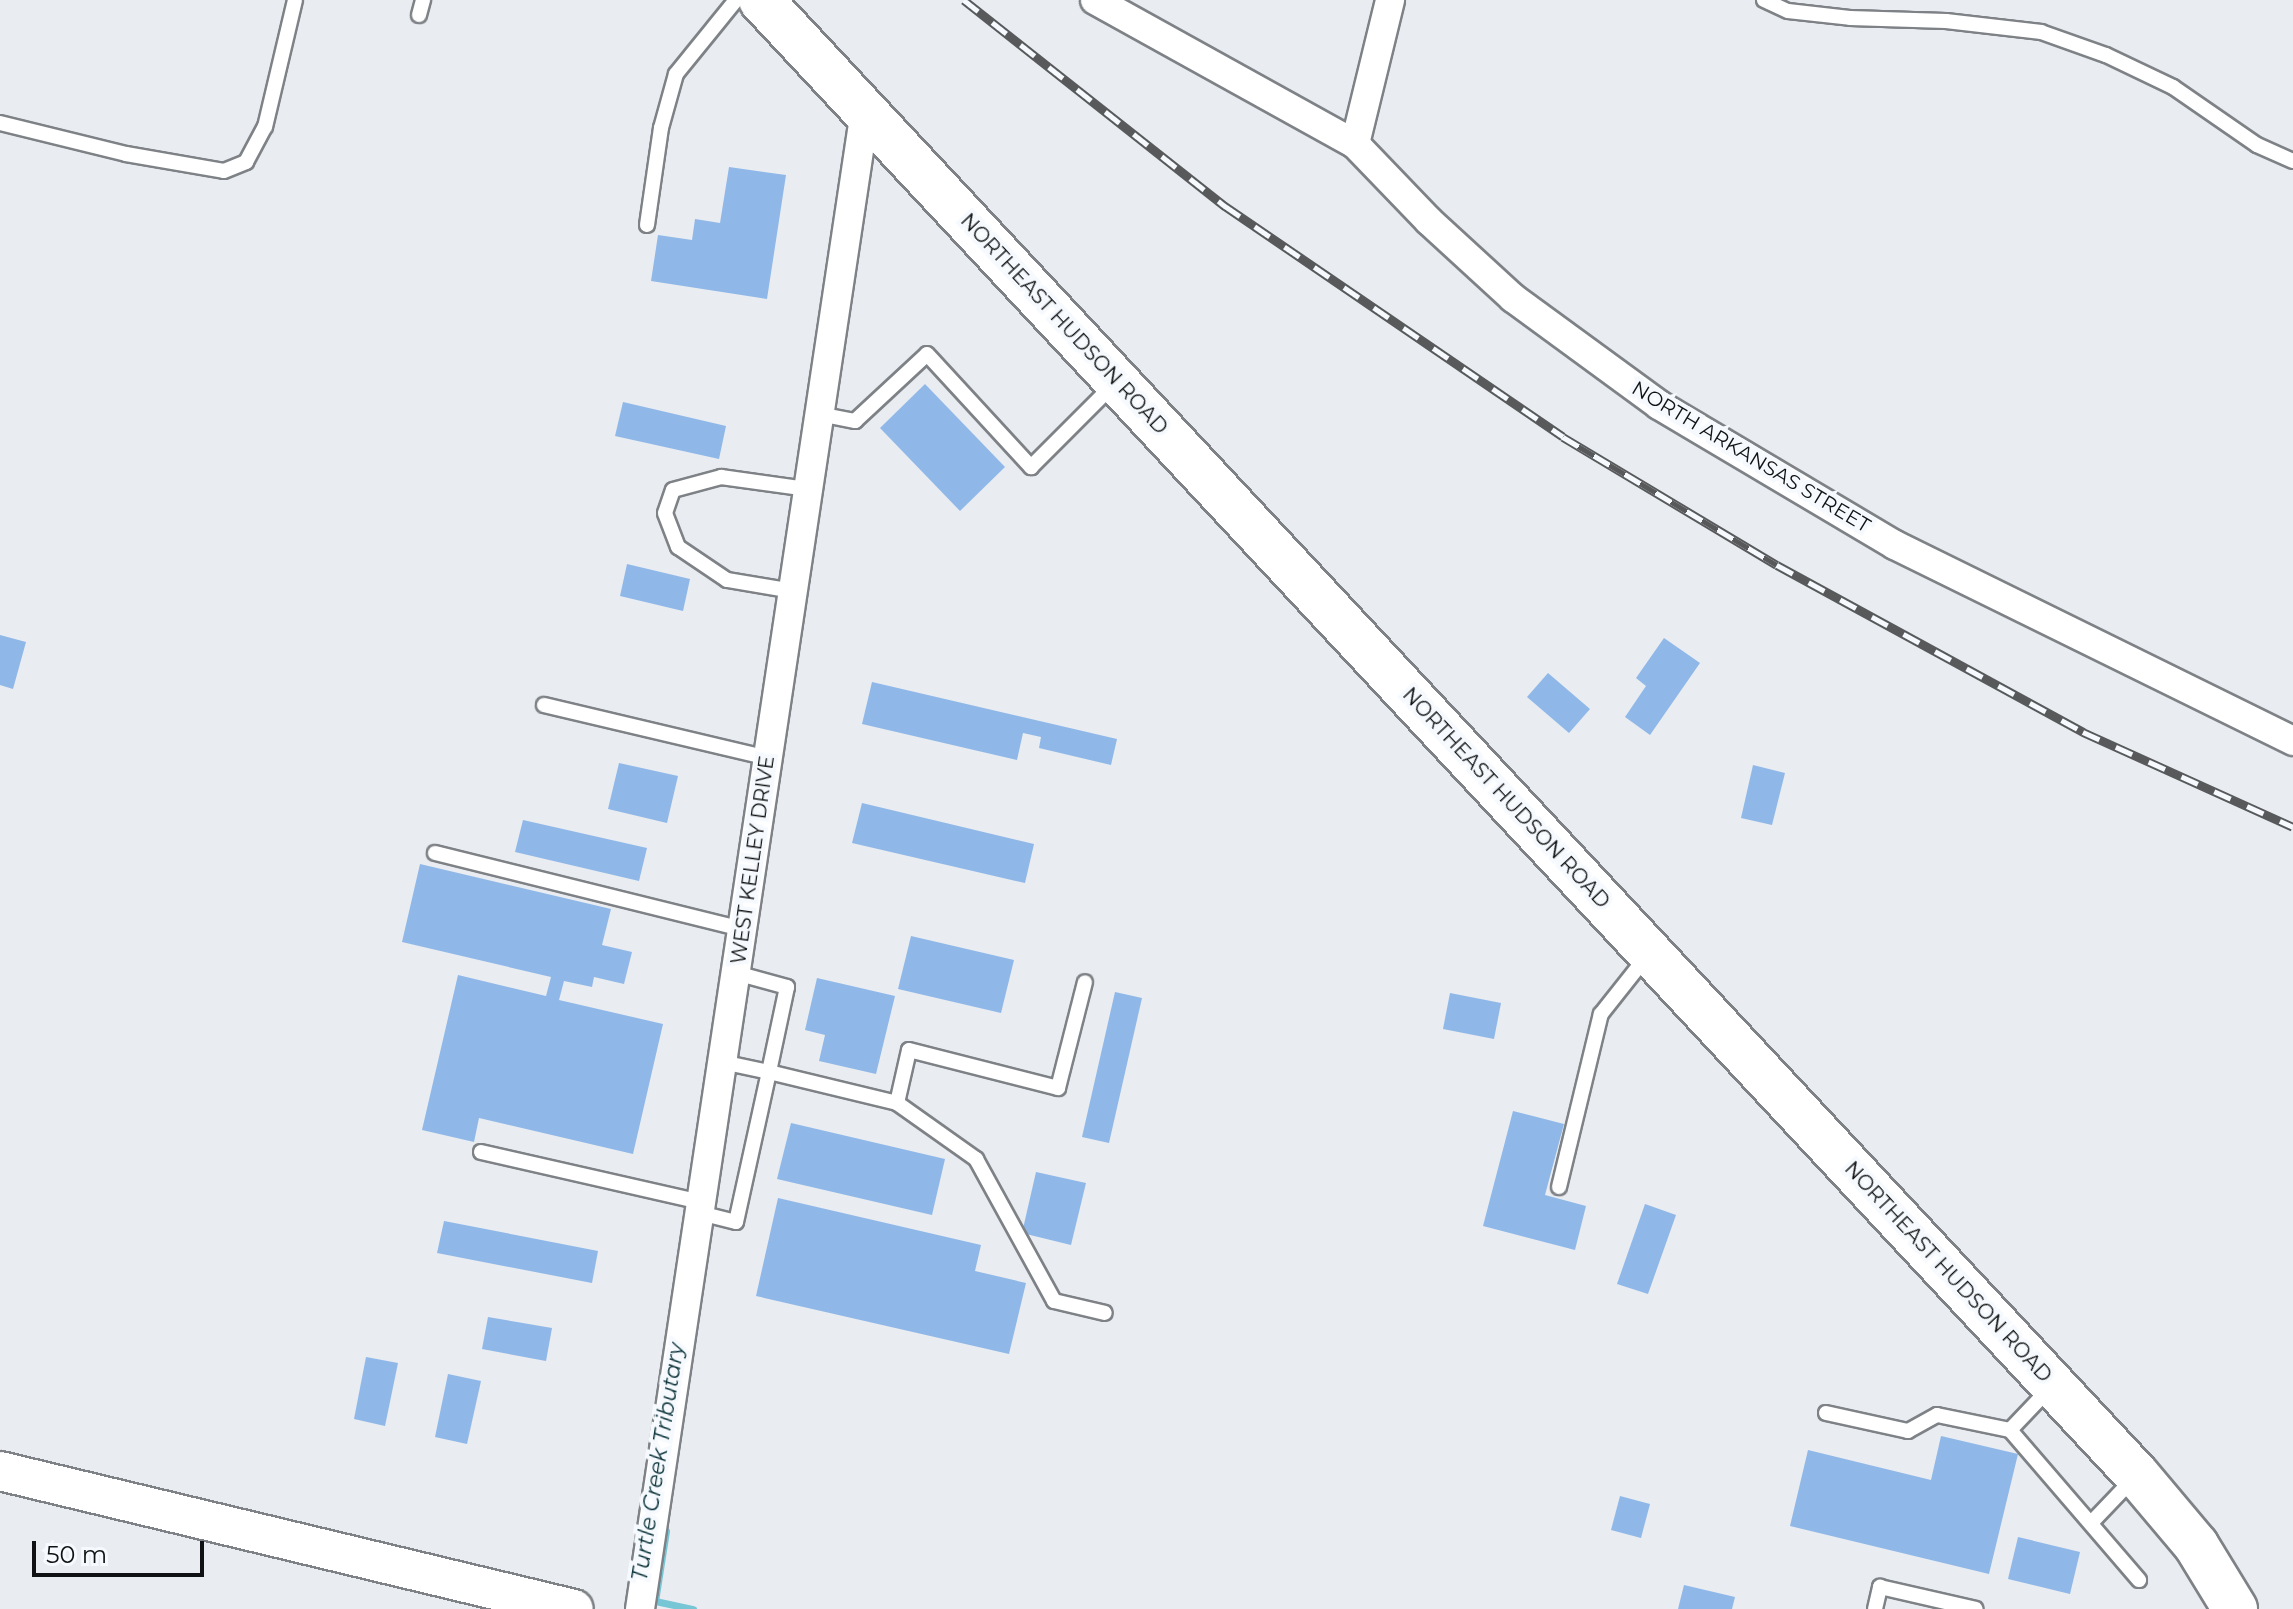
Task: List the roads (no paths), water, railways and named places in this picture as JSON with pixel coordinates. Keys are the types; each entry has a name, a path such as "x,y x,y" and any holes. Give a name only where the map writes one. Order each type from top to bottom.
{"highway":[{"name":"NORTHEAST HUDSON ROAD","path":"761,0 2137,1475 2196,1545 2232,1608"}],"main road":[{"path":"0,1471 574,1609"}],"street":[{"name":"NORTH ARKANSAS STREET","path":"1095,0 1355,144 1429,221 1513,298 1659,405 1895,545 2293,741"},
{"path":"1355,144 1390,0"},
{"name":"WEST KELLEY DRIVE","path":"640,1609 865,111"}],"lane":[{"path":"0,123 126,154 224,171 246,162 265,127 295,0"},
{"path":"419,15 423,0"},
{"path":"647,225 661,128 676,74 736,0"},
{"path":"1764,0 1788,11 1850,18 1946,21 2041,32 2106,55 2173,87 2257,145 2293,161"},
{"path":"819,414 855,421 927,354 1031,467 1117,381"},
{"path":"793,591 727,580 678,547 665,513 673,490 721,477 808,489"},
{"path":"544,705 768,758"},
{"path":"435,853 742,929"},
{"path":"1559,1187 1601,1014 1650,953"},
{"path":"481,1152 700,1208 736,1222 787,987 736,973"},
{"path":"897,1103 909,1050 1058,1088 1085,982"},
{"path":"722,1062 897,1103 976,1159 1054,1301 1105,1313"},
{"path":"2010,1430 2053,1385"},
{"path":"1826,1413 1908,1431 1937,1415 2010,1430 2139,1580"},
{"path":"2091,1523 2137,1475"},
{"path":"1875,1609 1880,1587 1976,1609"}],"waterway":[{"name":"Turtle Creek Tributary","path":"666,1531 655,1601 693,1609"}],"railway":[{"path":"964,0 1225,206 1563,437 1777,565 2083,732 2293,827"}]}
